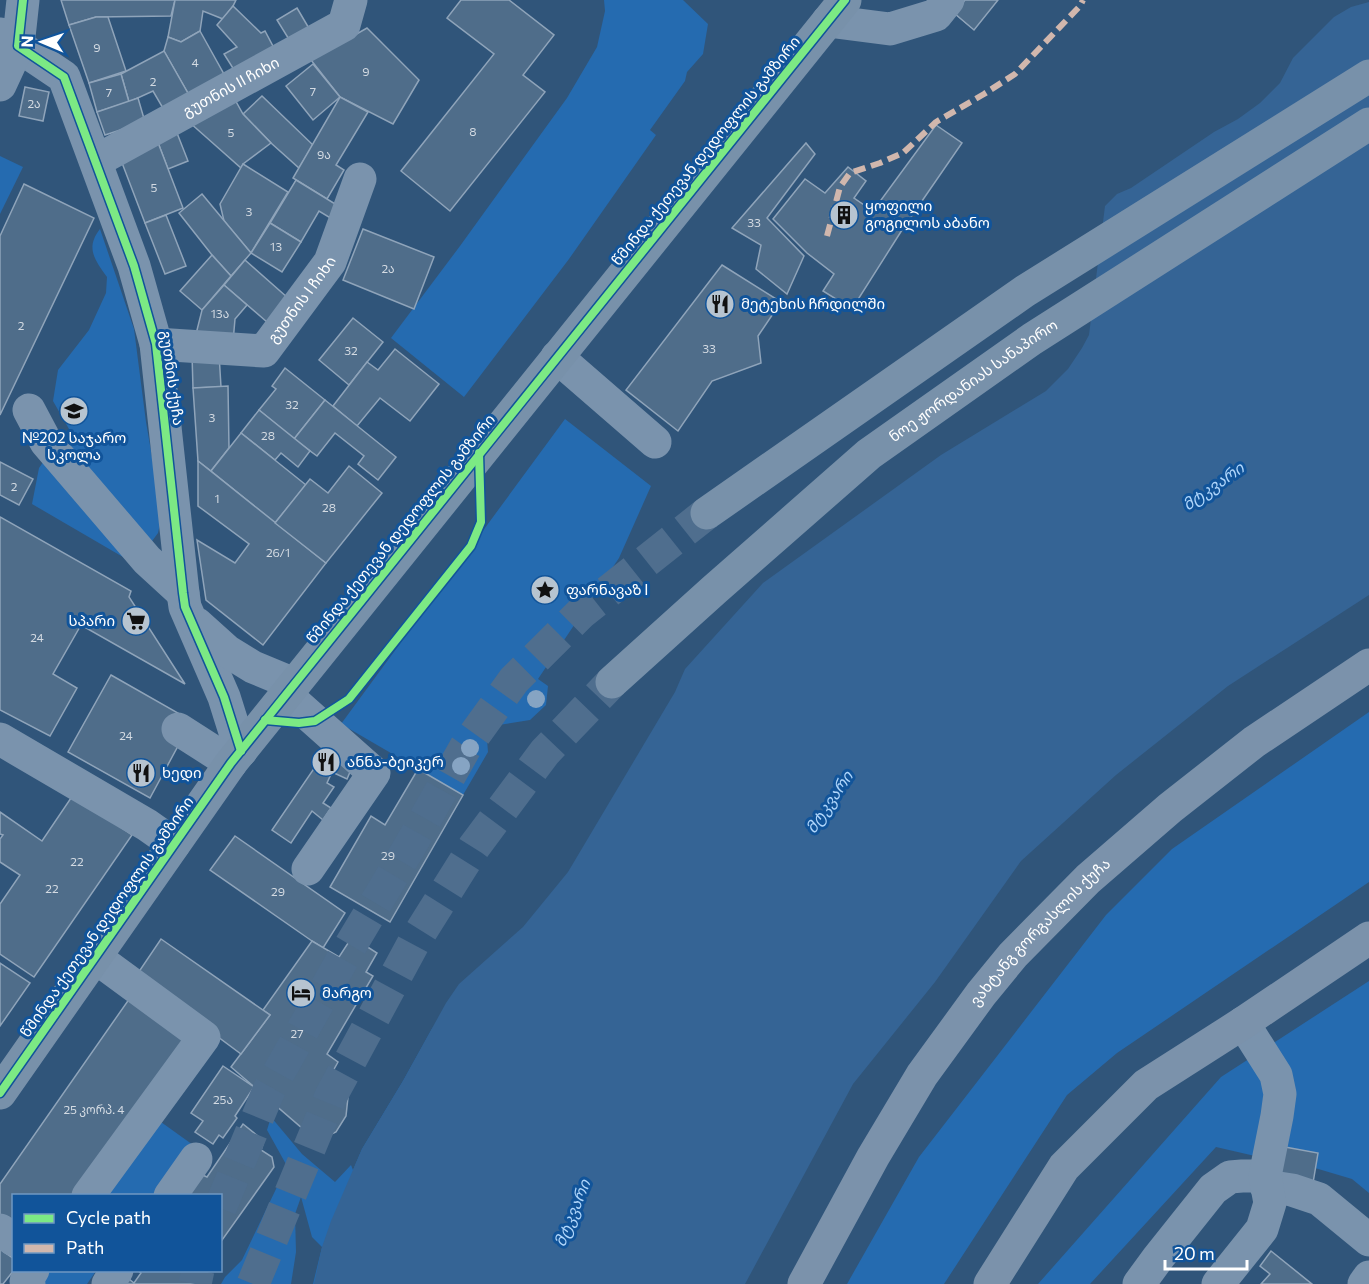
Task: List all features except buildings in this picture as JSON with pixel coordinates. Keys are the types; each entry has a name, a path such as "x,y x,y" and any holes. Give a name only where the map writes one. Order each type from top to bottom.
{"highway":[{"name":"ვახტანგ გორგასლის ქუჩა","path":"804,1284 873,1156 922,1075 981,994 1013,955 1088,879 1170,808 1254,742 1369,665"},
{"path":"990,1284 1064,1167 1146,1085 1244,1023 1369,938"}],"main road":[{"name":"წმინდა ქეთევან დედოფლის გამზირი","path":"0,1093 236,757 837,11"},
{"path":"707,513 1025,291 1369,76"},
{"name":"ნოე ჟორდანიას სანაპირო","path":"612,682 869,454 1032,339 1369,124"}],"street":[{"path":"0,85 9,39 23,0"},
{"name":"გუთნის II ჩიხი","path":"96,161 344,25 351,0"},
{"path":"837,11 890,29 936,15 948,0"},
{"name":"გუთნის ქუჩა","path":"9,39 64,77 134,266 156,344 186,605 224,697 236,757"},
{"name":"გუთნის I ჩიხი","path":"156,344 264,351 330,262 360,179"},
{"path":"557,357 655,442"},
{"path":"29,410 46,442 186,605 212,639 227,651 289,689 374,773 308,869"},
{"path":"178,729 236,757"},
{"path":"0,739 147,825 174,844"},
{"path":"89,1194 204,1037 95,957"},
{"path":"1218,1284 1262,1229 1270,1203 1265,1181 1280,1094 1276,1075 1244,1023"},
{"path":"171,1194 196,1159"},
{"path":"1139,1284 1213,1189 1230,1177 1265,1181 1319,1199 1369,1240"},
{"path":"1364,1284 1369,1277"}],"shaded area":[{"path":"604,0 683,0 708,24 703,54 687,72 685,81 650,130 656,135 569,259 464,397 391,338 567,98 597,47 605,11"},
{"path":"0,156 23,167 0,214"},
{"path":"100,229 134,329 146,422 162,515 158,533 135,564 32,504 39,468 48,455 64,447 73,436 53,401 58,370 89,330 106,293 107,277 93,254 92,248"},
{"path":"565,419 651,486 619,558 538,679 548,686 546,705 530,720 486,727 488,752 463,795 341,724"},
{"path":"1369,712 1369,882 1117,1053 1067,1095 944,1284 847,1284 919,1157 1106,915 1172,849"},
{"path":"1369,981 1369,1193 1352,1179 1315,1168 1318,1153 1268,1159 1216,1147 1090,1284 1038,1284 1221,1077"},
{"path":"433,1027 349,1284 313,1284 322,1247 312,1237 301,1197 295,1214 296,1252 291,1284 221,1284 242,1260 287,1166 267,1130 271,1117 302,1154 335,1182 351,1165 353,1170 362,1149"},
{"path":"154,1117 207,1155 179,1194 98,1194"},
{"path":"42,1272 95,1272 87,1284 34,1284"}],"water":[{"name":"მტკვარი","path":"1369,2 1369,595 1228,686 1116,775 1021,861 935,982 853,1084 745,1284 314,1284 322,1247 331,1221 362,1149 446,1003 459,984 523,927 568,872 675,692 685,669 763,583 941,455 1046,391 1068,369 1089,335 1105,206 1117,194 1131,188 1260,103 1280,83 1293,58 1334,17 1351,7"}],"tunnel":[{"path":"222,1203 269,1090 465,748 514,680 581,613 707,513"},
{"path":"253,1284 331,1096 413,944 474,847 545,752 612,682"},
{"path":"195,1284 198,1272"}],"marked path":[{"path":"827,236 840,187 850,173 903,153 936,122 1015,74 1080,6 1083,0"}],"cycle path":[{"path":"23,0 18,46 64,77 134,266 156,344 185,607 224,697 241,751"},
{"path":"0,1093 231,763 845,0"},
{"path":"265,720 299,723 315,721 349,699 471,546 481,522 479,453"}],"place":[{"name":"ყოფილი გოგილოს აბანო","path":"844,215"},
{"name":"მეტეხის ჩრდილში","path":"720,304"},
{"name":"№202 საჯარო სკოლა","path":"74,411"},
{"name":"ფარნავაზ I","path":"545,590"},
{"name":"სპარი","path":"136,621"},
{"name":"ანნა-ბეიკერ","path":"326,762"},
{"name":"ხედი","path":"141,773"},
{"name":"მარგო","path":"301,993"}]}
